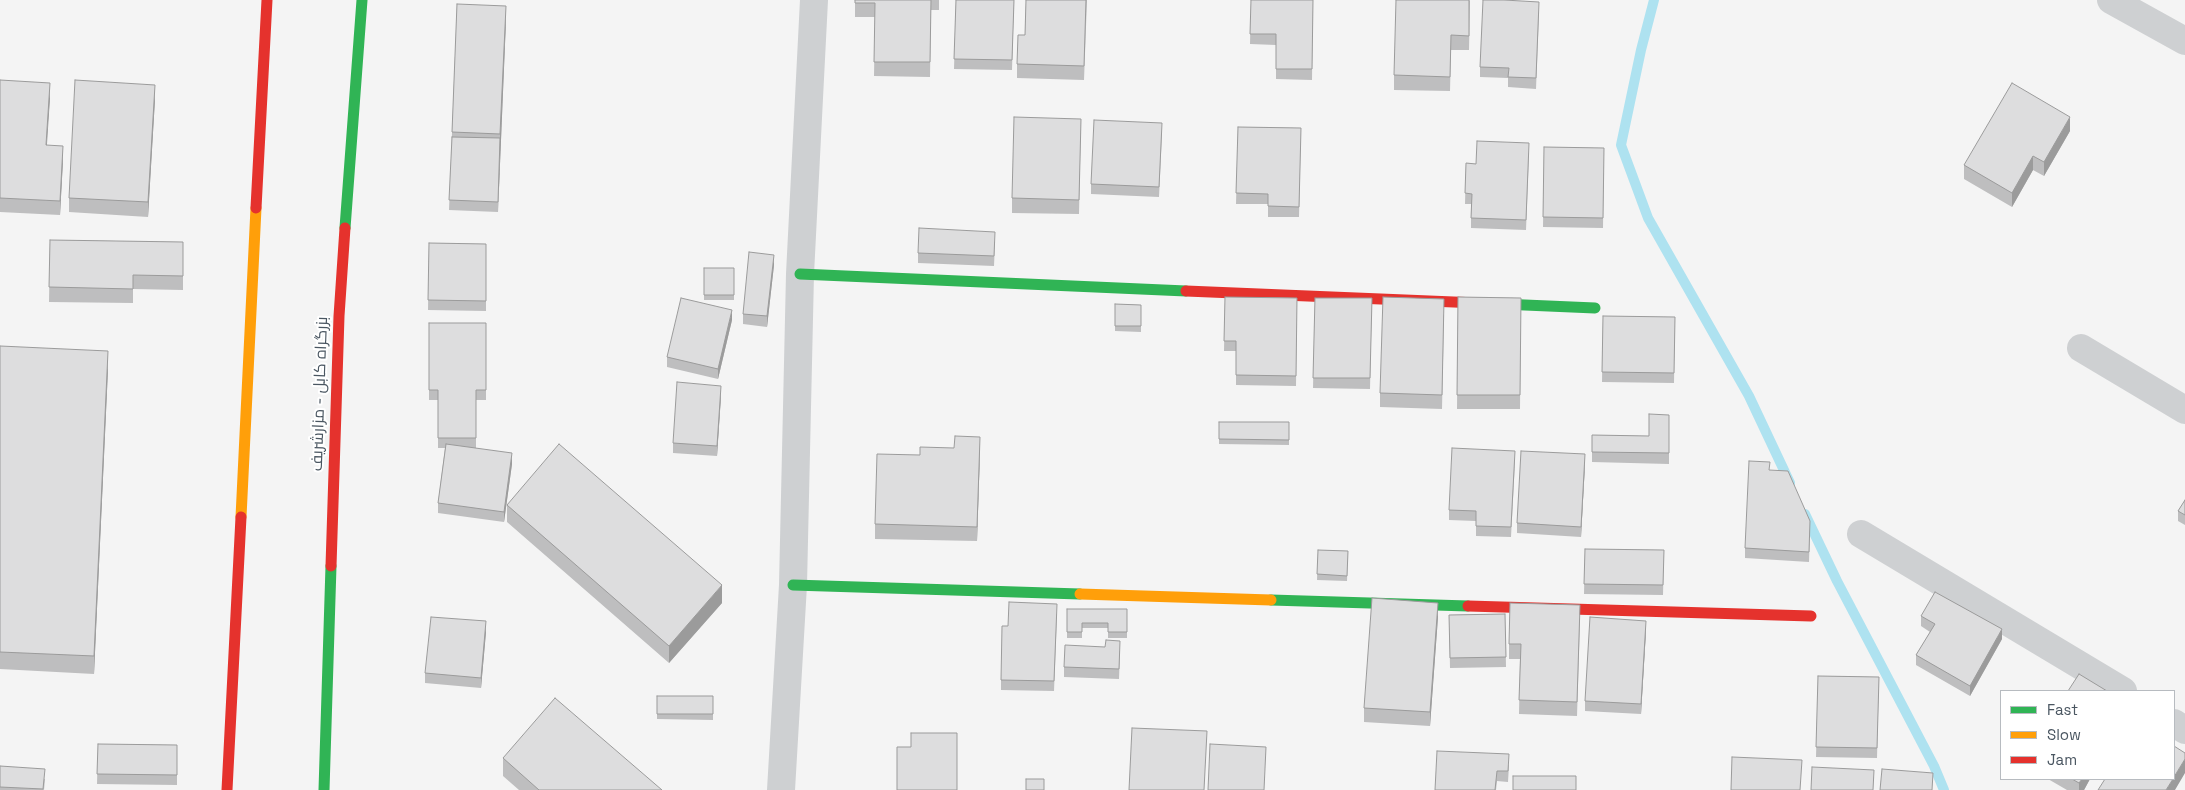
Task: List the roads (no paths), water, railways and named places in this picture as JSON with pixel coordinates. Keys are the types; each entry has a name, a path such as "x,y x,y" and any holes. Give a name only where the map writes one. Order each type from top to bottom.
{"main road":[{"path":"227,790 267,0"},
{"name":"بزرگراه کابل - مزارشریف","path":"324,790 339,316 362,0"},
{"path":"800,274 1595,308"},
{"path":"793,585 1811,616"}],"street":[{"path":"781,790 793,585 800,274 814,0"},
{"path":"2111,0 2185,41"},
{"path":"2081,348 2185,410"},
{"path":"1860,534 2120,690"}],"waterway":[{"path":"1654,0 1641,50 1621,145 1648,218 1749,396 1790,483"},
{"path":"1805,514 1837,581 1934,766 1944,790"}]}
